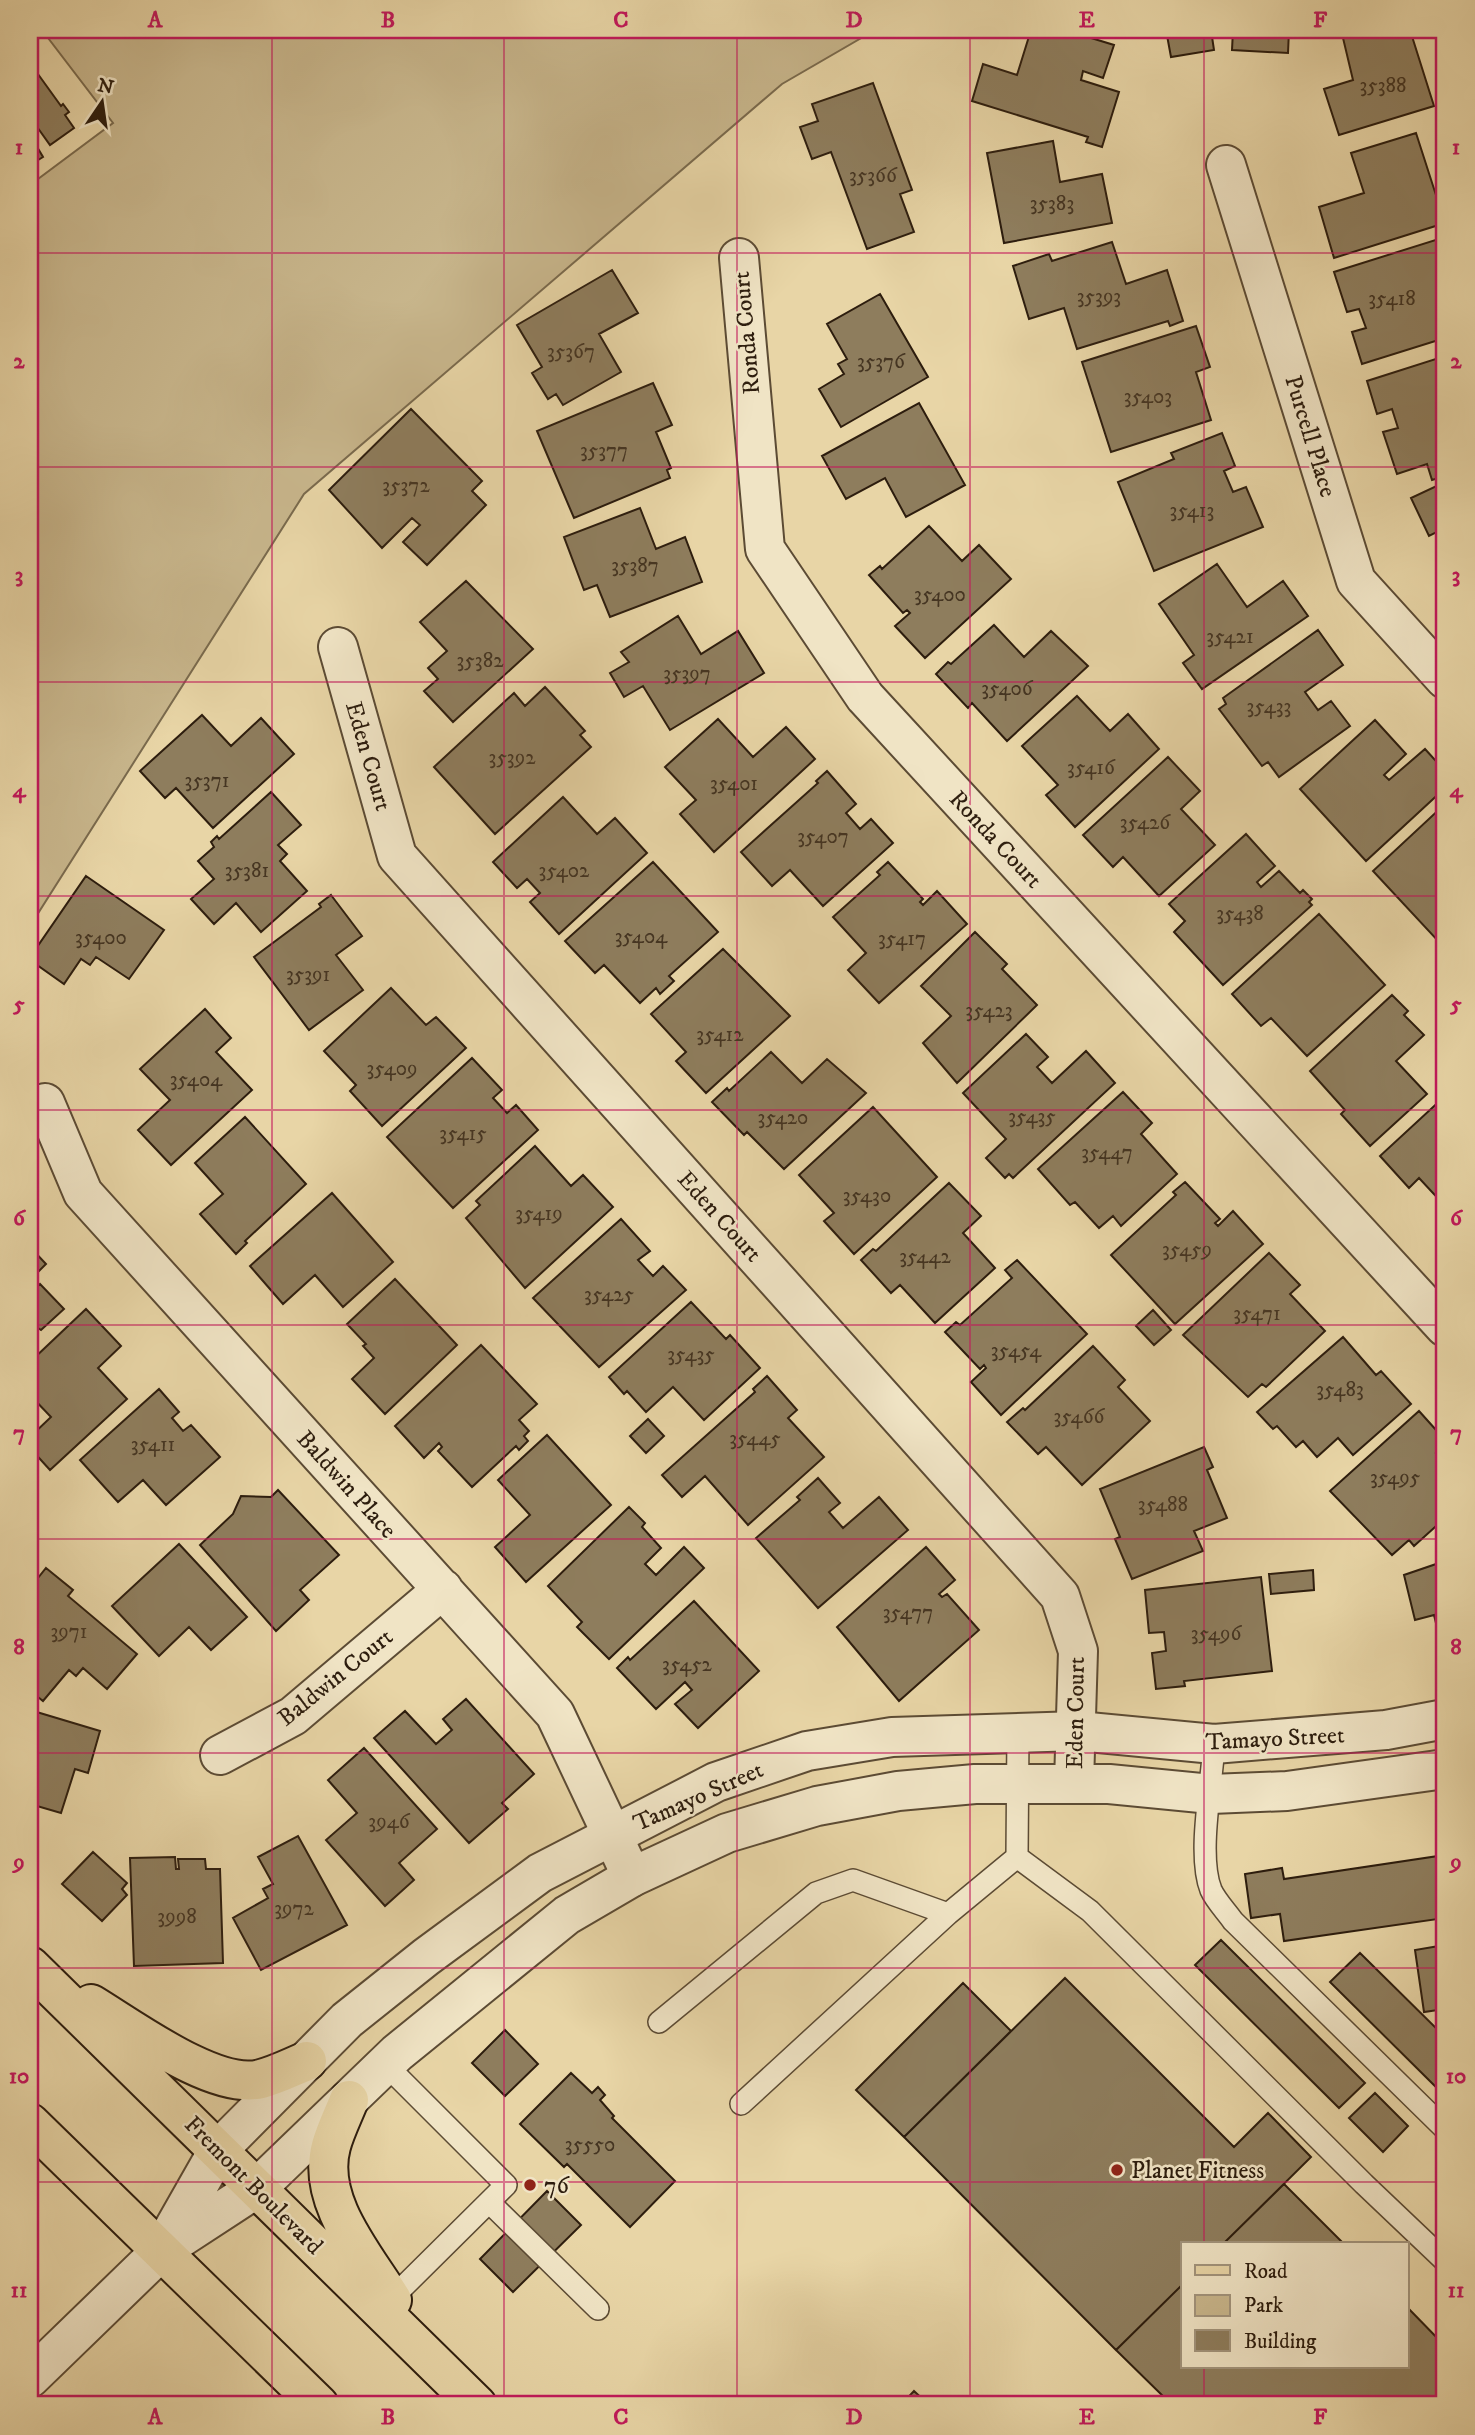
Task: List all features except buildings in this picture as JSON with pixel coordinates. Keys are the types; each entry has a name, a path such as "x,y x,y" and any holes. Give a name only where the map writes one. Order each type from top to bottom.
{"main road":[{"path":"33,1969 208,2073 235,2081 260,2080 307,2061"},
{"name":"Fremont Boulevard","path":"33,1969 477,2405"},
{"path":"349,2100 330,2148 329,2176 337,2211 424,2352"},
{"path":"30,2123 319,2405"}],"street":[{"name":"Purcell Place","path":"1226,165 1356,581 1445,679"},
{"name":"Ronda Court","path":"739,258 765,549 865,697 1445,1327"},
{"name":"Eden Court","path":"338,647 397,856 1060,1596 1079,1651 1074,1783"},
{"name":"Baldwin Place","path":"45,1103 83,1193 555,1714 632,1877"},
{"name":"Baldwin Court","path":"220,1755 293,1716 443,1589"},
{"name":"Tamayo Street","path":"161,2251 219,2149 347,2020 540,1873 716,1782 807,1751 892,1737 1078,1731 1214,1744 1373,1732 1445,1719"},
{"name":"Tamayo Street","path":"30,2378 161,2251 257,2188 385,2064 567,1916 632,1877 727,1833 817,1806 898,1791 1018,1782 1074,1783 1211,1794 1287,1791 1445,1769"}],"lane":[{"path":"741,2104 948,1914 1017,1857 1018,1731"},
{"path":"1214,1744 1205,1846 1206,1873 1212,1893 1233,1921 1445,2129"},
{"path":"1017,1857 1090,1911 1354,2175 1445,2261"},
{"path":"659,2022 816,1893 853,1880 948,1914"},
{"path":"385,2064 506,2185 391,2299"},
{"path":"489,2202 598,2308"}],"green space":[{"path":"42,30 875,30 782,84 304,494 30,926 30,185 113,123"}],"place":[{"name":"Planet Fitness","path":"1117,2170"},
{"name":"76","path":"530,2185"}]}
